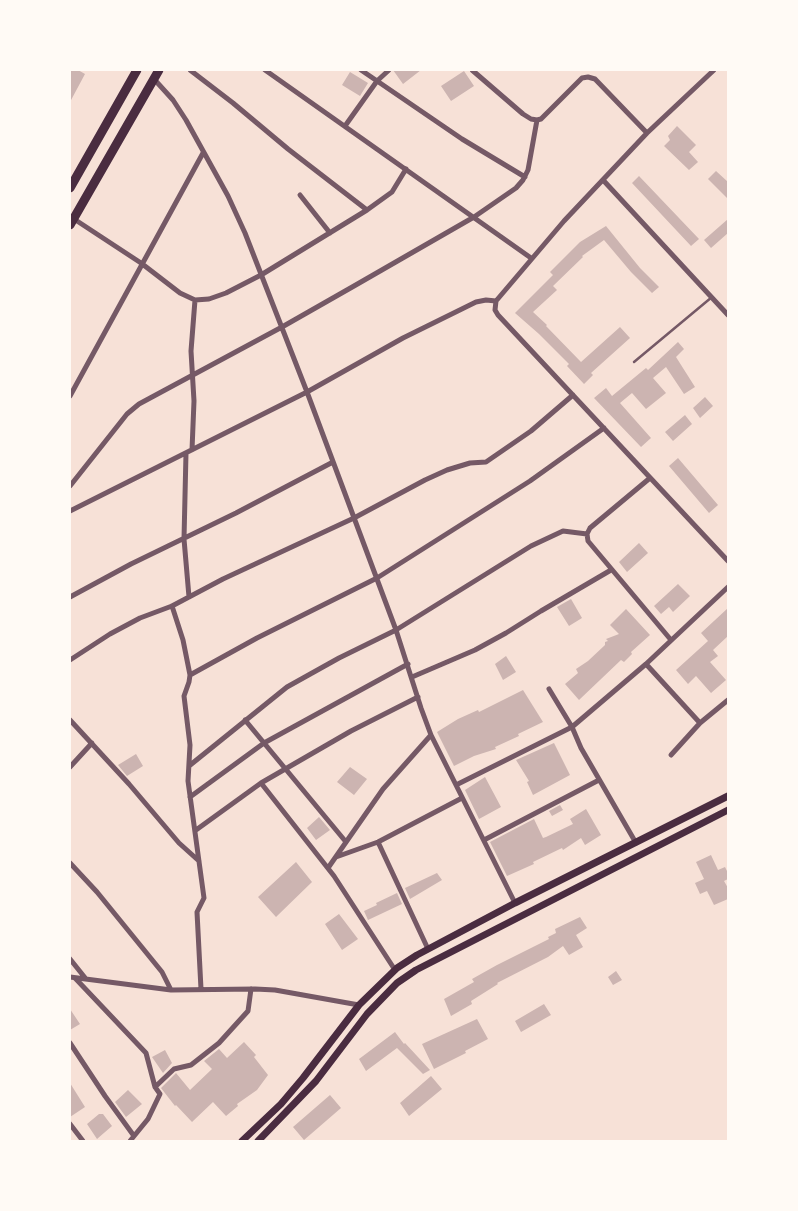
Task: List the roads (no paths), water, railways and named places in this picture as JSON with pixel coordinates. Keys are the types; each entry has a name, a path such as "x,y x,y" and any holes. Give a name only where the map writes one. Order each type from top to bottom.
{"highway":[{"path":"70,188 137,70"},
{"path":"72,222 159,70"}],"main road":[{"path":"242,1141 286,1098 359,1005 395,970 428,949 515,903 728,796"},
{"path":"258,1141 316,1081 367,1014 397,983 416,970 728,810"}],"street":[{"path":"190,70 233,102 288,149 367,210"},
{"path":"265,70 531,258"},
{"path":"361,70 462,139 525,177"},
{"path":"345,126 377,81 389,70"},
{"path":"472,70 531,120 541,119 582,78 595,79 647,133"},
{"path":"714,70 647,133 531,258 496,301 495,310 728,561"},
{"path":"154,79 173,100 186,120 245,233 377,578 431,735 515,903"},
{"path":"70,486 126,414 145,400 282,327 474,217 516,188 528,170 536,120"},
{"path":"70,396 141,263 203,153"},
{"path":"72,222 141,263 180,292 195,300 209,298 226,293 261,274 367,210 392,192 406,169"},
{"path":"603,180 728,315"},
{"path":"300,195 330,234"},
{"path":"192,450 194,401 191,351 195,300"},
{"path":"70,511 307,392 403,338 476,302 496,301"},
{"path":"70,660 140,618 172,606 354,518 447,470 470,463 486,462 531,431 573,395"},
{"path":"190,675 257,638 377,578 530,481 604,428"},
{"path":"186,453 184,539 189,597"},
{"path":"70,598 131,564 184,539 333,462"},
{"path":"650,478 590,528 587,534 590,546 671,640"},
{"path":"189,766 287,687 339,658 396,630 530,546 563,531 587,534"},
{"path":"412,678 506,633 611,570"},
{"path":"456,786 572,727 646,664 728,587"},
{"path":"172,606 183,640 190,675 184,696 190,745 190,797 204,898 197,912 201,990"},
{"path":"190,797 264,743 408,664"},
{"path":"646,664 700,723"},
{"path":"549,689 636,843"},
{"path":"196,830 261,783 351,731 418,697"},
{"path":"671,755 700,723 728,700"},
{"path":"70,720 199,862"},
{"path":"245,720 346,842"},
{"path":"328,868 383,789 431,735"},
{"path":"70,767 92,743"},
{"path":"484,840 599,780"},
{"path":"261,783 354,904 395,970"},
{"path":"335,858 378,842 462,798"},
{"path":"378,842 428,949"},
{"path":"70,863 97,892 162,972 171,990"},
{"path":"70,959 86,979"},
{"path":"72,977 171,990 275,990 359,1005"},
{"path":"72,977 146,1053 155,1087 160,1094 148,1119 130,1141"},
{"path":"155,1087 174,1069 191,1065 218,1043 248,1011 251,989"},
{"path":"70,1043 134,1136"},
{"path":"70,1124 84,1141"}],"lane":[{"path":"634,362 712,297"}]}
